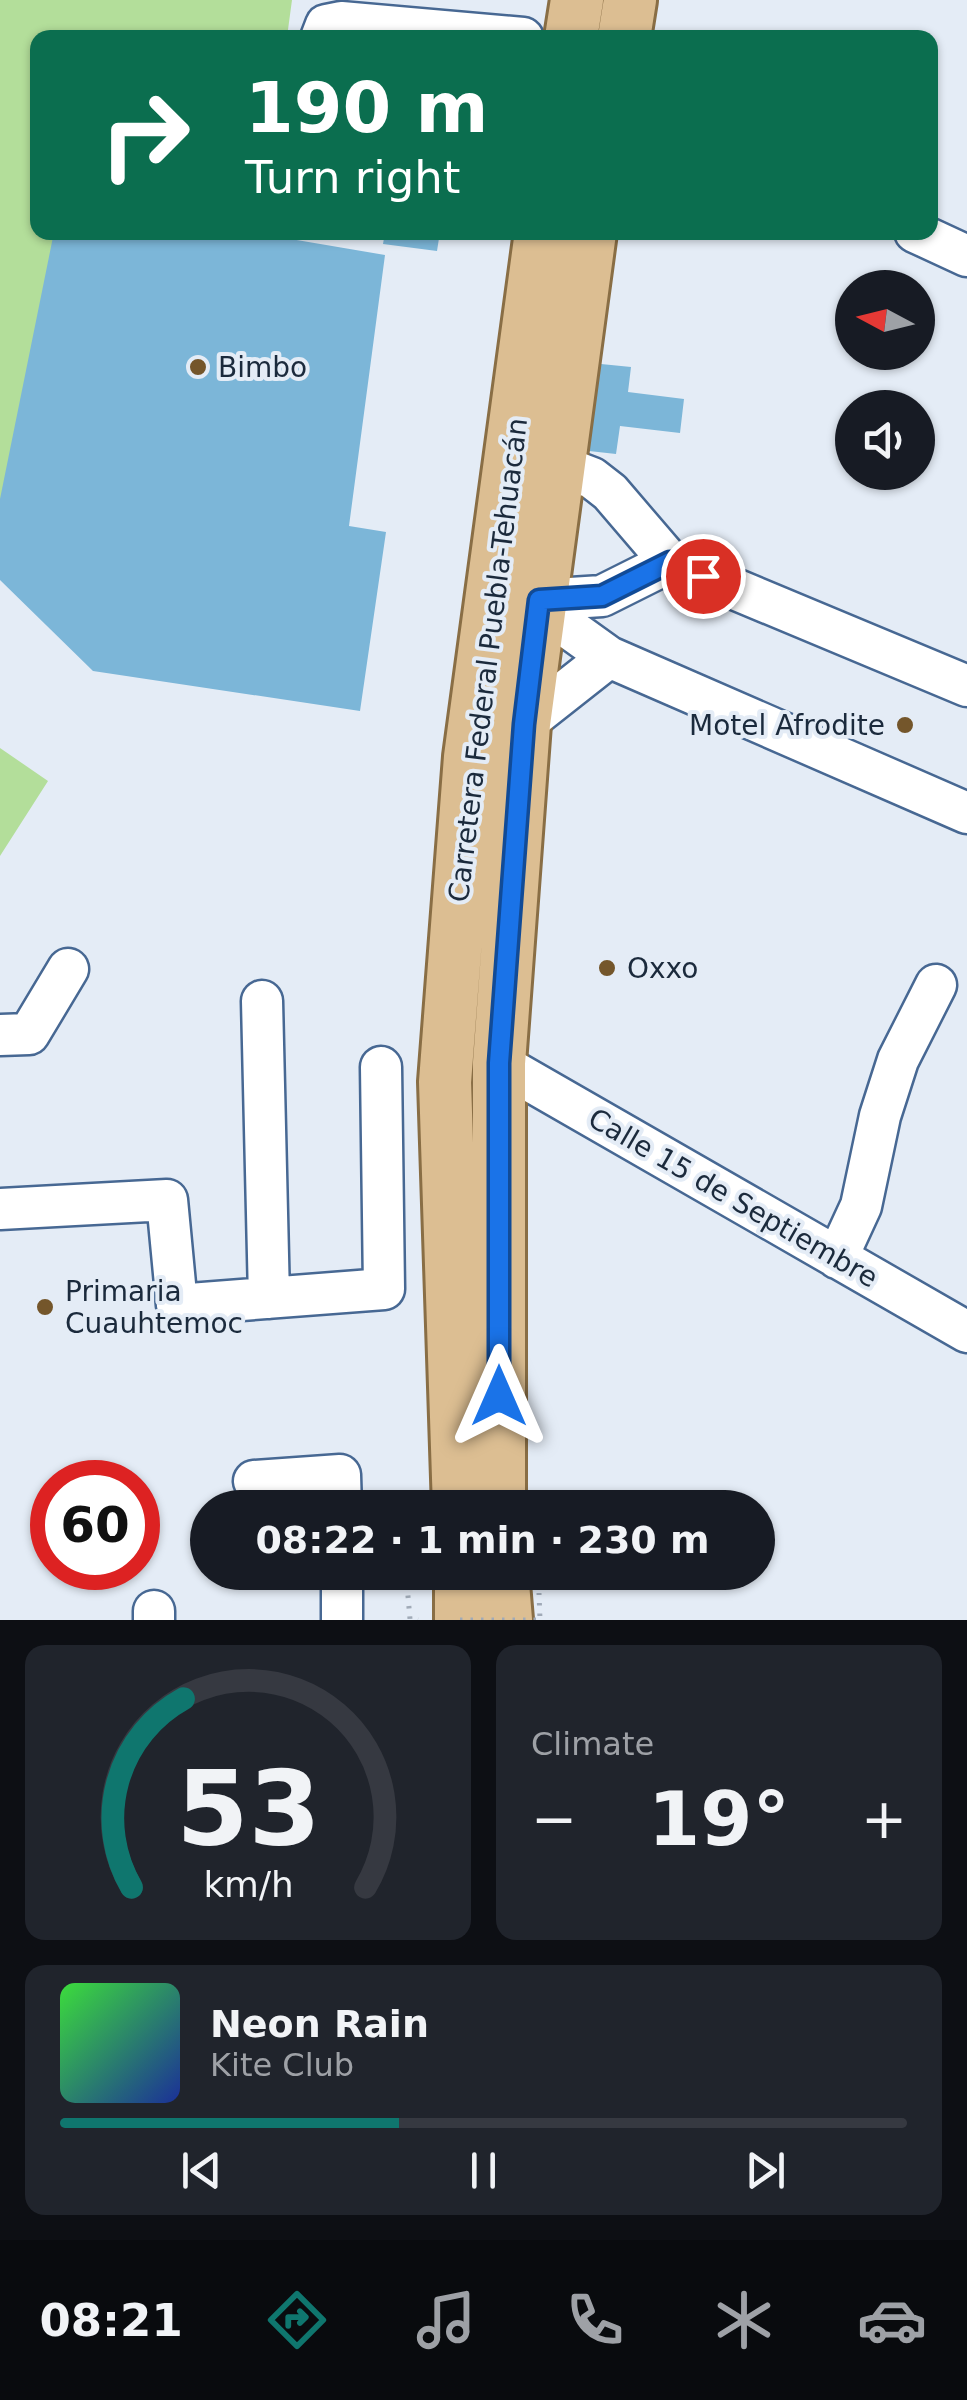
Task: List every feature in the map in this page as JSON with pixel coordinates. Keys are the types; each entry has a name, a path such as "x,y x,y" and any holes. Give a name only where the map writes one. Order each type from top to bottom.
{"main road":[{"path":"571,30 576,0"},
{"path":"625,30 630,0"},
{"name":"Carretera Federal Puebla-Tehuacán","path":"458,1490 444,1082 470,757 540,240"},
{"path":"587,256 611,240"},
{"name":"Carretera Federal Puebla-Tehuacán","path":"498,1490 499,1063 524,724 587,256"},
{"path":"460,1590 461,1620"}],"street":[{"path":"324,30 326,25 341,22 432,30"},
{"path":"932,240 967,256"},
{"path":"558,465 592,478 610,492 670,562 967,686"},
{"path":"539,603 602,596 670,562"},
{"path":"539,603 609,657 967,813"},
{"path":"524,724 609,657"},
{"path":"0,1035 29,1034 68,969"},
{"path":"837,1258 860,1206 880,1116 898,1060 936,985"},
{"path":"262,1001 269,1298"},
{"name":"Calle 15 de Septiembre","path":"499,1063 967,1332"},
{"path":"0,1209 168,1200 176,1306 384,1289 382,1067"},
{"path":"254,1481 340,1476 340,1490"},
{"path":"342,1590 342,1620"}],"path":[{"path":"407,1590 410,1619 418,1620"},
{"path":"461,1620 540,1620 515,1595"}],"green space":[{"path":"0,0 292,0 288,30 30,30 30,240 54,240 0,507"},
{"path":"0,748 48,781 0,856"}],"building":[{"path":"52,240 297,240 385,255 349,526 386,532 360,711 93,671 0,580 0,499"},
{"path":"384,240 439,240 437,251 383,244"},
{"path":"591,363 631,367 628,392 684,399 680,433 620,426 616,454 580,450"}],"place":[{"name":"Bimbo","path":"198,367"},
{"name":"Motel Afrodite","path":"905,725"},
{"name":"Oxxo","path":"607,968"},
{"name":"Primaria Cuauhtemoc","path":"45,1307"}],"route":[{"path":"499,1396 499,1063 524,724 539,600 602,596 670,562 703,576"}]}
